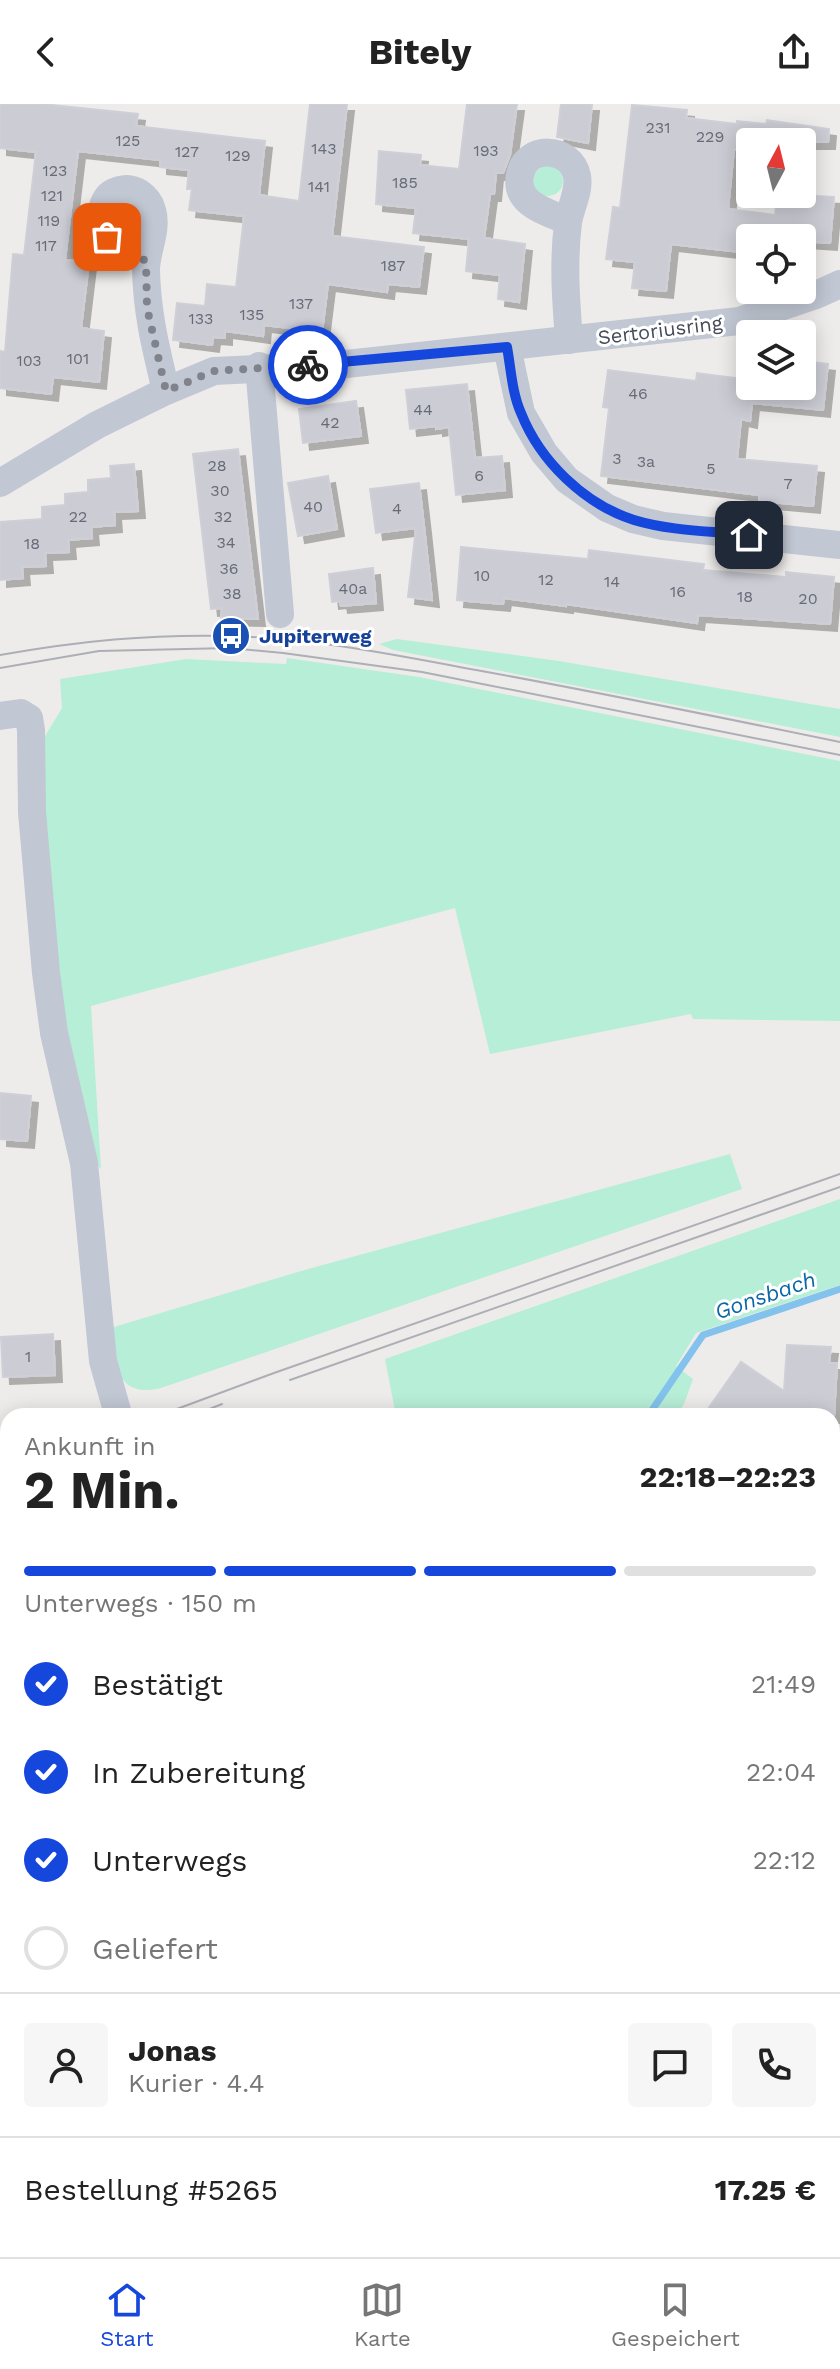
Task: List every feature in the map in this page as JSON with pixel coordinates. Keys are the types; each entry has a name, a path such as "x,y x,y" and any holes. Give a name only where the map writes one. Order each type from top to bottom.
{"street":[{"name":"Sertoriusring","path":"568,221 564,286 569,340"},
{"path":"146,261 147,308 166,391"},
{"name":"Sertoriusring","path":"0,483 97,425 214,371 259,366 337,365 739,321 840,284"},
{"path":"507,347 521,413 544,453 567,480 607,508 633,519 663,526 840,545"},
{"path":"259,366 280,614"},
{"path":"10,714 29,718 31,730 32,812 46,973 54,1033 84,1163 103,1361 114,1408"}],"green space":[{"path":"548,166 559,170 563,181 559,192 548,196 537,192 533,181 537,170"},
{"path":"397,639 559,661 840,709 840,737 393,650 379,644"},
{"path":"287,658 419,677 840,761 840,1021 693,1019 691,1014 490,1054 455,908 91,1006 101,1169 89,1156 59,1020 39,746 62,708 60,679 186,659 286,664"},
{"path":"730,1154 742,1189 161,1388 134,1388 126,1383 116,1366 107,1329 308,1269"},
{"path":"840,1199 840,1285 696,1333 676,1366 693,1379 681,1408 394,1408 385,1359"}],"building":[{"path":"0,104 42,104 138,114 136,126 265,141 259,195 299,201 310,104 347,104 332,236 424,247 419,287 388,284 387,292 328,284 322,332 264,325 263,336 225,331 225,338 213,337 212,345 173,340 177,303 205,306 207,284 236,287 244,216 189,210 192,189 187,189 189,170 160,167 160,160 78,151 65,260 89,262 81,328 104,331 99,382 53,377 51,394 0,388 0,351 5,352 13,254 24,255 36,152 0,148"},
{"path":"467,104 517,104 510,155 503,173 496,173 484,238 525,244 519,302 498,299 500,275 466,271 469,239 413,233 416,208 376,204 379,151 421,155 420,165 459,169"},
{"path":"561,104 592,104 588,143 557,137"},
{"path":"632,105 687,110 686,118 737,124 737,121 766,124 767,120 829,129 828,142 816,142 816,128 736,128 728,209 775,215 776,208 816,208 816,196 834,197 830,243 816,242 816,224 736,224 736,252 671,244 666,291 632,288 635,262 606,259 613,207 620,208"},
{"path":"816,363 828,364 823,410 752,403 750,421 741,419 737,459 817,466 813,506 759,501 759,495 601,476 609,408 603,407 608,370 696,381 697,373 736,378 736,400 816,400"},
{"path":"467,384 475,458 502,456 505,490 456,495 449,427 410,429 406,390"},
{"path":"356,401 361,436 303,443 299,409"},
{"path":"238,449 258,619 221,618 222,608 211,609 193,454"},
{"path":"134,464 138,511 114,512 115,525 91,527 92,538 68,540 69,552 45,553 46,566 22,567 23,578 0,580 0,522 42,519 42,507 65,505 65,494 88,492 88,480 111,478 110,466"},
{"path":"328,476 337,529 298,536 288,483"},
{"path":"419,483 432,600 408,597 416,528 376,533 370,489"},
{"path":"461,547 588,559 589,550 704,564 703,570 786,577 786,572 834,577 830,624 698,615 697,623 504,598 503,604 457,600"},
{"path":"373,568 376,603 341,606 340,601 332,602 329,574"},
{"path":"0,1093 31,1096 27,1141 0,1139"},
{"path":"53,1334 55,1375 3,1377 1,1337"},
{"path":"787,1345 831,1347 829,1363 837,1363 834,1408 709,1408 741,1362 784,1391"}],"waterway":[{"name":"Gonsbach","path":"653,1408 703,1335 840,1289"}],"tram line":[{"path":"0,655 142,637 230,636 292,640 522,678 840,742"},
{"path":"0,668 99,651 230,648 283,653 422,672 840,755"},
{"path":"180,1408 840,1174"},
{"path":"290,1380 840,1187"},
{"path":"212,1408 222,1404"}],"way so far":[{"path":"107,237 146,261 147,308 166,391 214,371 308,365"}],"place":[{"name":"Jupiterweg","path":"231,636"}],"route":[{"path":"308,365 337,365 507,347 521,413 544,453 567,480 598,503 633,519 663,526 749,535"}]}
